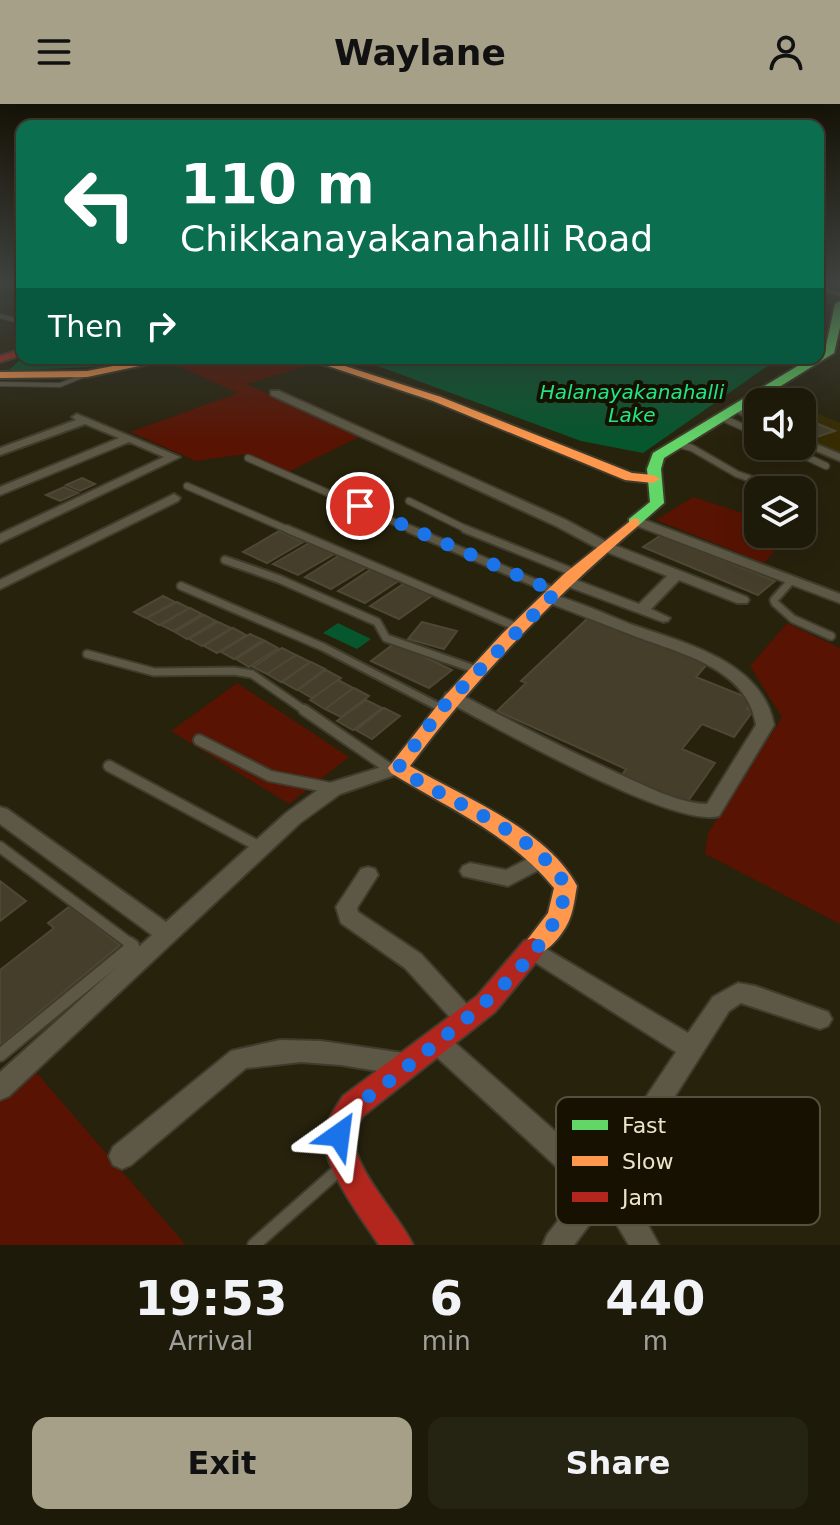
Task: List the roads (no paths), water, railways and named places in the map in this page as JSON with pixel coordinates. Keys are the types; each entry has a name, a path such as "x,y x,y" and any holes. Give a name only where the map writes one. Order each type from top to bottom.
{"main road":[{"path":"824,355 830,351 834,334"},
{"path":"0,375 92,372 152,364"},
{"path":"335,364 437,399 630,477 653,479"},
{"path":"397,1245 342,1156 339,1135 353,1106 486,1004 559,917 566,886 554,866 528,844 394,769 447,703 520,628 604,546 657,503 659,496 653,479 653,464 658,456 809,364"}],"street":[{"path":"275,393 604,546 742,600"},
{"path":"729,413 744,416"},
{"path":"0,452 82,418 174,457 0,539"},
{"path":"0,491 130,438"},
{"path":"816,447 840,458"},
{"path":"0,585 174,498"},
{"path":"637,521 840,599"},
{"path":"641,610 676,575"},
{"path":"562,586 663,618"},
{"path":"447,703 631,787 695,813 712,811 765,725 764,714 748,690 733,674 710,659 562,586"},
{"path":"0,1088 81,1002 167,934 293,818 333,789 394,769"},
{"path":"0,814 167,934"},
{"path":"470,871 508,878 545,858"},
{"path":"368,875 346,907 348,917 413,961 466,1019"},
{"path":"533,950 693,1049"},
{"path":"661,1097 721,1004 738,993 820,1019"},
{"path":"437,1042 556,1148"},
{"path":"122,1156 239,1059 258,1053 309,1049 408,1065"},
{"path":"557,1245 572,1225"},
{"path":"633,1225 645,1245"}],"lane":[{"path":"0,384 64,384 92,372"},
{"path":"729,413 744,424"},
{"path":"678,444 692,448 744,476"},
{"path":"248,458 562,586"},
{"path":"813,460 826,466"},
{"path":"187,486 520,628"},
{"path":"409,501 562,586"},
{"path":"225,560 279,579 377,622 386,638 478,671"},
{"path":"790,582 774,600 775,603 793,619 831,636"},
{"path":"181,586 447,703"},
{"path":"87,654 129,669 178,674 232,670 252,674 394,769"},
{"path":"199,740 270,776 287,781 314,781 333,789"},
{"path":"109,766 261,847"},
{"path":"0,847 133,946 81,1002 0,1055"},
{"path":"254,1245 347,1163"}],"water":[{"path":"16,364 120,364 108,366 8,371"},
{"name":"Halanayakanahalli Lake","path":"372,364 769,365 643,453 581,441"},
{"path":"338,623 371,639 357,649 323,633"}]}
